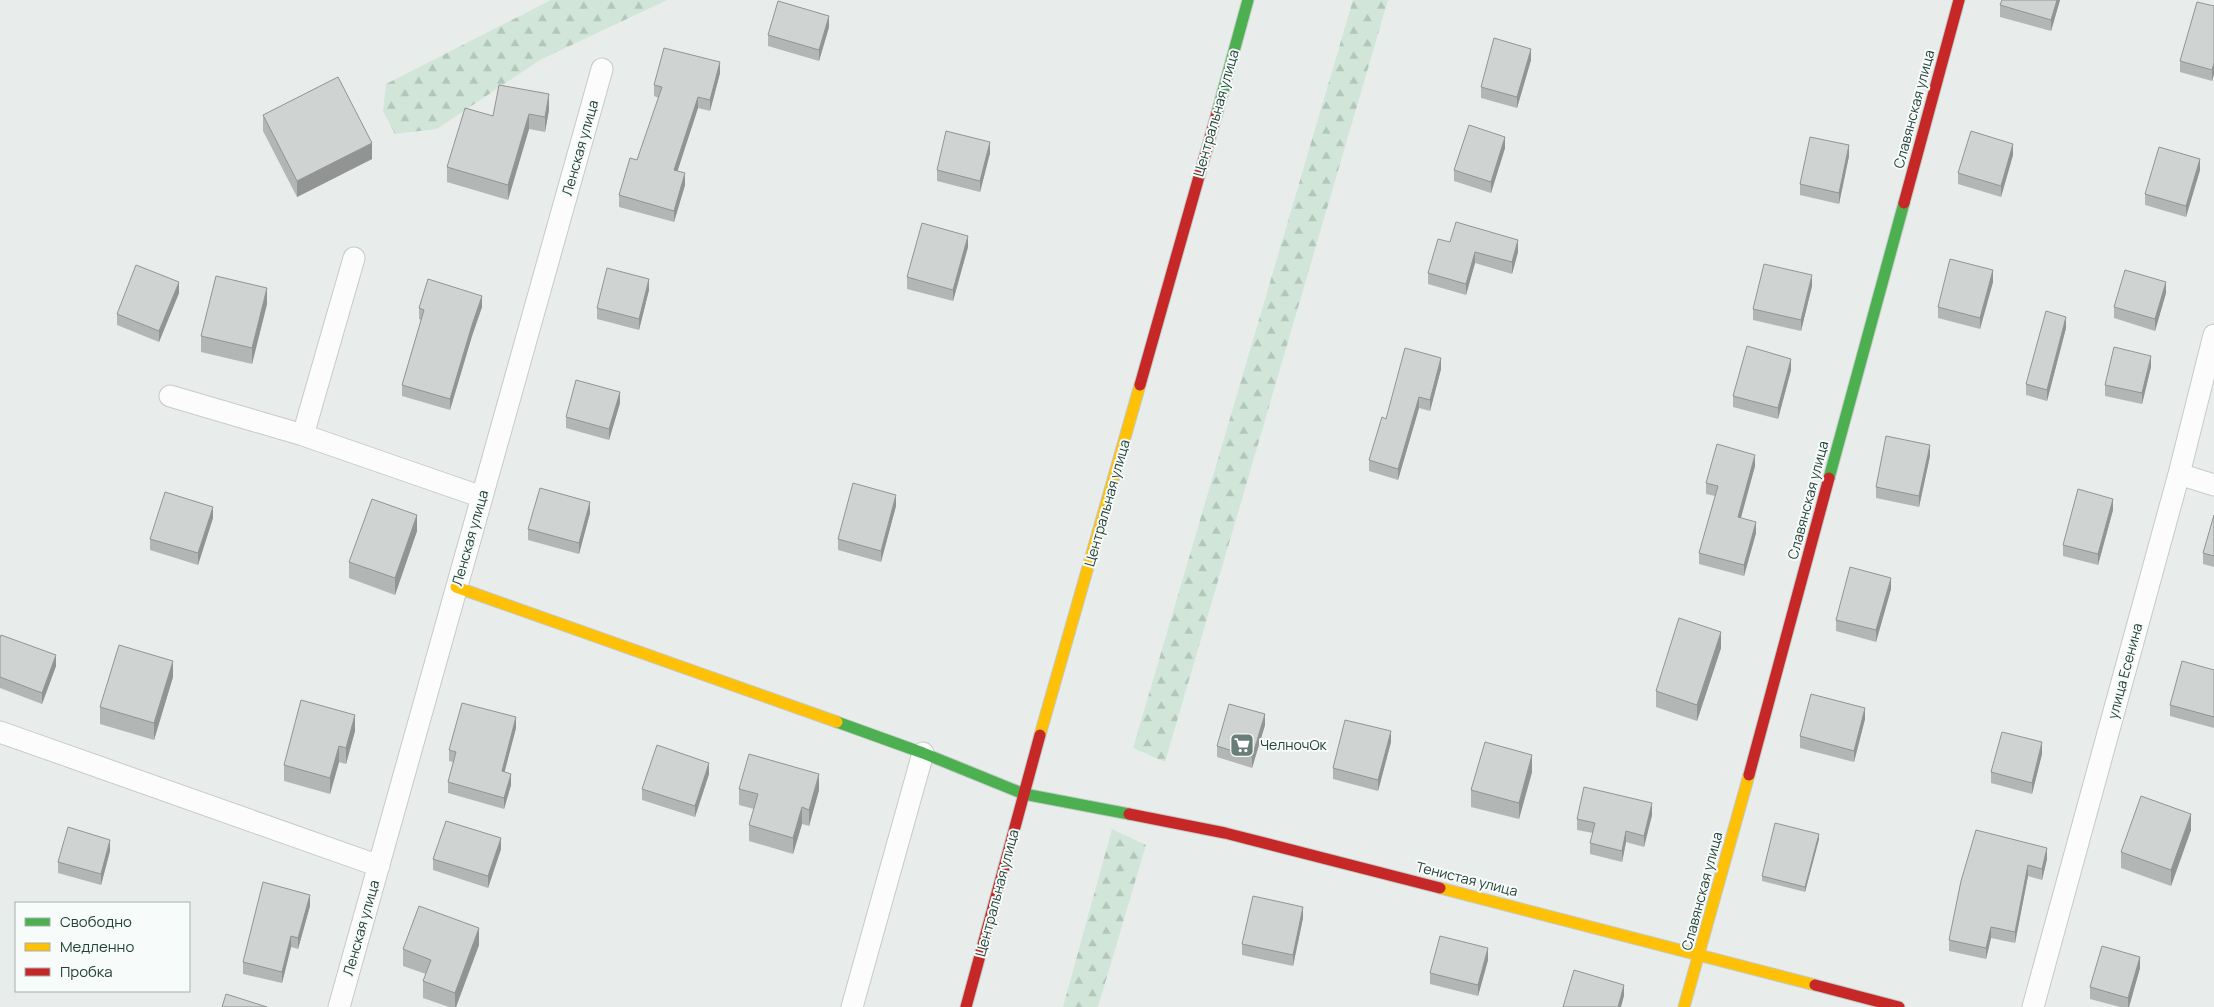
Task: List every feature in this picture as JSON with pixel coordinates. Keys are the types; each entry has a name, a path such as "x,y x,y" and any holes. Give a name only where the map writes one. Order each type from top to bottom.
{"street":[{"name":"Центральная улица","path":"966,1007 1024,794 1248,0"},
{"name":"Славянская улица","path":"1684,1007 1959,0"},
{"name":"Ленская улица","path":"339,1007 602,69"},
{"path":"303,435 354,258"},
{"name":"улица Есенина","path":"2033,1007 2179,474 2214,335"},
{"path":"170,396 303,435 482,497"},
{"path":"2179,474 2214,485"},
{"name":"Тенистая улица","path":"456,587 923,753 1024,794 1224,833 1700,954 1899,1007"},
{"path":"0,732 379,866"},
{"path":"852,1007 923,753"}],"green space":[{"path":"551,0 667,0 540,60 437,129 395,134 383,111 386,84"},
{"path":"1353,0 1388,0 1165,762 1133,748"},
{"path":"1112,829 1146,845 1098,1007 1063,1007"}],"building":[{"path":"2002,0 2057,0 2051,20 2000,5"},
{"path":"778,1 829,16 819,50 768,35"},
{"path":"2197,2 2214,6 2214,63 2212,70 2180,61"},
{"path":"1494,38 1531,49 1517,97 1481,87"},
{"path":"664,48 720,62 710,100 698,97 674,170 685,173 674,211 619,195 630,158 637,160 662,87 654,85"},
{"path":"338,77 372,143 297,181 263,115"},
{"path":"499,85 549,94 545,117 529,114 508,185 447,167 465,108 493,116"},
{"path":"1469,125 1505,137 1491,182 1454,170"},
{"path":"946,131 990,142 980,181 937,170"},
{"path":"1971,131 2013,144 2001,186 1958,173"},
{"path":"1810,137 1849,145 1839,193 1800,184"},
{"path":"2159,147 2200,159 2186,206 2145,194"},
{"path":"1456,222 1518,240 1512,262 1475,252 1466,284 1428,273 1438,239 1450,242"},
{"path":"922,223 968,236 953,290 907,277"},
{"path":"1950,259 1993,270 1980,318 1938,307"},
{"path":"1764,264 1812,275 1801,320 1753,309"},
{"path":"136,265 179,282 159,331 117,314"},
{"path":"607,268 649,279 639,319 597,308"},
{"path":"2125,270 2166,282 2155,319 2114,307"},
{"path":"216,276 267,288 252,348 201,336"},
{"path":"428,279 482,296 450,399 402,385 424,310 419,308"},
{"path":"2046,311 2066,317 2047,390 2026,384"},
{"path":"1747,346 1791,359 1778,408 1733,396"},
{"path":"2114,347 2151,356 2142,393 2105,385"},
{"path":"1405,348 1441,358 1430,400 1419,397 1398,469 1369,460 1382,417 1386,419"},
{"path":"576,380 620,392 609,429 566,417"},
{"path":"1886,436 1930,445 1919,496 1876,487"},
{"path":"1717,444 1755,455 1738,517 1756,522 1744,565 1699,553 1718,486 1706,483"},
{"path":"853,483 896,495 881,551 838,539"},
{"path":"540,488 590,502 579,543 528,529"},
{"path":"2078,489 2113,499 2098,554 2063,545"},
{"path":"165,492 213,507 198,553 150,539"},
{"path":"372,499 417,515 395,578 349,562"},
{"path":"2214,515 2214,556 2203,553"},
{"path":"1850,567 1891,578 1876,630 1836,620"},
{"path":"1679,618 1721,632 1697,705 1656,691"},
{"path":"1,635 56,655 42,693 0,677"},
{"path":"119,645 173,661 154,723 100,707"},
{"path":"2182,661 2214,670 2214,717 2170,705"},
{"path":"1811,694 1865,708 1854,751 1800,736"},
{"path":"301,700 355,715 346,748 339,746 330,778 284,765"},
{"path":"462,703 516,717 502,771 511,774 504,798 448,782 456,752 449,750"},
{"path":"1229,704 1265,714 1252,757 1217,746"},
{"path":"1345,720 1391,731 1378,780 1333,768"},
{"path":"2002,732 2042,742 2032,783 1991,772"},
{"path":"1485,742 1532,755 1519,803 1471,790"},
{"path":"657,745 709,763 695,806 642,789"},
{"path":"749,754 819,774 809,810 802,807 793,838 749,825 758,794 739,789"},
{"path":"1584,787 1652,803 1644,836 1626,831 1622,851 1590,843 1595,823 1577,819"},
{"path":"2141,796 2191,814 2171,870 2121,852"},
{"path":"446,821 501,838 488,876 433,859"},
{"path":"1775,823 1819,834 1805,887 1762,876"},
{"path":"68,827 110,840 101,874 58,862"},
{"path":"1976,830 2047,848 2042,869 2028,865 2015,932 1991,927 1986,948 1949,940 1961,881"},
{"path":"263,882 310,895 298,938 291,936 282,972 243,962"},
{"path":"1253,896 1303,907 1293,955 1242,944"},
{"path":"419,906 479,928 455,993 423,981 431,960 403,949"},
{"path":"1440,936 1488,948 1478,985 1430,973"},
{"path":"2102,946 2140,957 2128,998 2090,987"},
{"path":"1574,970 1624,985 1618,1007 1563,1007"},
{"path":"226,994 267,1007 222,1007"}],"traffic: fast":[{"path":"1217,113 1248,0"},
{"path":"1829,478 1904,203"},
{"path":"837,722 923,753 1024,794 1129,814"}],"traffic: slow":[{"path":"1040,735 1140,385"},
{"path":"456,587 837,722"},
{"path":"1684,1007 1749,775"},
{"path":"1440,888 1815,985"}],"traffic: jam":[{"path":"1904,203 1959,0"},
{"path":"1140,385 1217,113"},
{"path":"1749,775 1829,478"},
{"path":"966,1007 1040,735"},
{"path":"1129,814 1225,833 1440,888"},
{"path":"1815,985 1899,1007"}],"place":[{"name":"ЧелночОк","path":"1242,745"}]}
